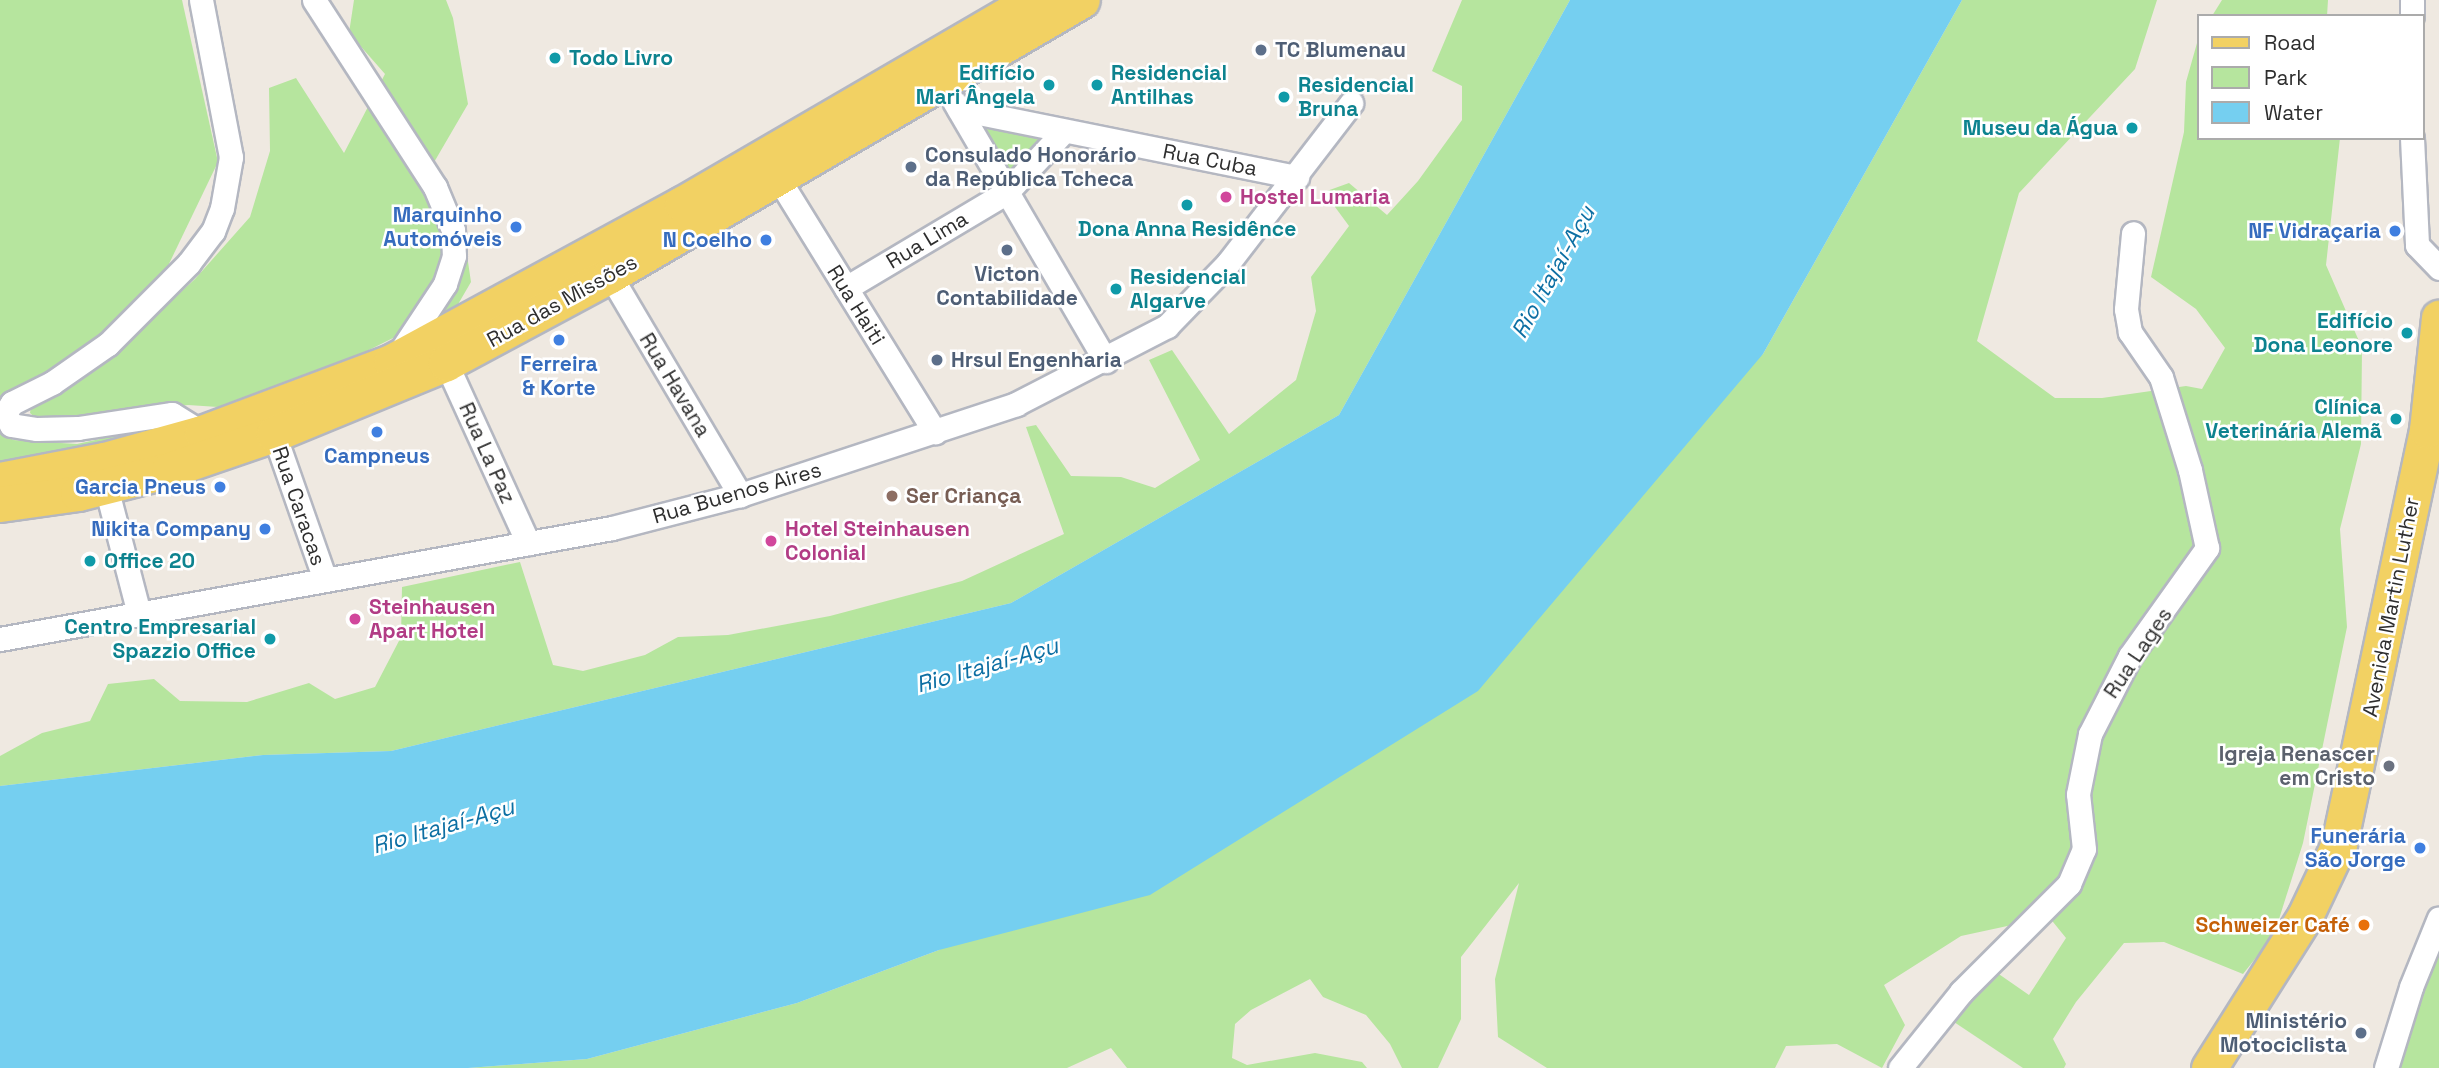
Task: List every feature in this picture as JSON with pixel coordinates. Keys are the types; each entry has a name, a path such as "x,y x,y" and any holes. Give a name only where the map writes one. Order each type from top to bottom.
{"main road":[{"name":"Rua das Missões","path":"0,480 104,460 202,433 391,362 617,240 1032,0"},
{"name":"Rua das Missões","path":"0,504 106,487 274,434 446,363 610,275 778,178 951,96 1082,0"},
{"path":"610,275 617,240"},
{"name":"Avenida Martin Luther","path":"2208,1068 2305,916 2339,844 2427,430 2439,318"}],"street":[{"path":"201,0 231,157 222,208 213,231 189,263 108,344 52,383 12,403 5,413 11,425 37,429 78,429 172,414 202,433"},
{"path":"314,0 435,187 453,230 454,256 445,284 391,362"},
{"path":"951,96 1106,360"},
{"name":"Rua Cuba","path":"951,96 1064,131 1297,177"},
{"name":"Rua Buenos Aires","path":"0,639 324,577 612,528 740,495 1016,404 1106,360 1167,326 1228,263 1297,177 1351,103"},
{"name":"Rua Lima","path":"846,288 1007,192 1064,131"},
{"path":"2412,140 2417,245 2439,268"},
{"name":"Rua Haiti","path":"778,178 935,432"},
{"name":"Rua Lages","path":"1900,1068 1961,992 2069,884 2084,849 2078,794 2090,734 2130,656 2207,548 2196,492 2161,377 2130,332 2126,309 2133,233"},
{"name":"Rua Havana","path":"610,275 740,495"},
{"name":"Rua La Paz","path":"446,363 528,543"},
{"name":"Rua Caracas","path":"274,434 324,577"},
{"path":"106,487 139,614"},
{"path":"2386,1068 2411,987 2439,918"}],"green space":[{"path":"0,0 182,0 218,162 167,268 96,339 0,404"},
{"path":"354,0 446,0 453,18 468,104 433,164 464,235 471,282 457,306 295,387 233,408 188,405 39,421 30,413 31,406 124,344 195,279 250,217 270,151 269,88 296,78 344,153 385,74 349,33"},
{"path":"1462,0 1570,0 1339,415 1011,603 391,751 263,755 0,786 0,756 42,733 90,721 108,684 154,679 180,701 247,702 309,683 335,699 375,687 401,637 402,587 520,562 553,665 583,671 645,655 678,637 728,635 830,616 962,581 1064,534 1026,427 1036,425 1071,476 1121,477 1155,488 1200,460 1149,360 1172,350 1229,434 1296,380 1316,311 1311,277 1349,226 1324,192 1349,183 1387,215 1418,181 1462,120 1462,86 1432,71"},
{"path":"1962,0 2157,0 2135,69 2019,193 1977,341 2055,398 2102,398 2186,386 2202,389 2225,348 2196,309 2151,277 2184,132 2186,82 2198,40 2198,140 2340,140 2326,265 2362,348 2361,444 2340,529 2347,627 2303,843 2274,935 2243,974 2164,942 2124,943 2076,1002 2053,1039 2066,1064 2064,1068 2023,1068 1948,1018 1993,970 2029,995 2066,938 2049,917 1961,936 1884,985 1905,1025 1882,1068 1837,1044 1786,1046 1775,1068 1547,1068 1498,1037 1495,979 1519,883 1461,957 1461,1019 1438,1068 1402,1068 1390,1044 1366,1015 1323,997 1310,979 1251,1010 1235,1024 1232,1058 1247,1065 1315,1053 1362,1062 1367,1068 1127,1068 1111,1048 1067,1068 468,1068 587,1059 797,1003 939,950 1763,354"},
{"path":"2222,0 2328,0 2327,14 2213,14"},
{"path":"977,126 1048,138 1007,181"},
{"path":"164,425 178,427 0,468 0,428 13,440 77,444"},
{"path":"2439,938 2439,1068 2397,1068 2420,986"}],"water":[{"name":"Rio Itajaí-Açu","path":"1570,0 1962,0 1763,354 1478,691 1150,895 939,950 797,1003 587,1059 468,1068 0,1068 0,786 263,755 391,751 1011,603 1339,415"}],"place":[{"name":"TC Blumenau","path":"1261,50"},
{"name":"Todo Livro","path":"555,58"},
{"name":"Edifício Mari Ângela","path":"1049,85"},
{"name":"Residencial Antilhas","path":"1097,85"},
{"name":"Residencial Bruna","path":"1284,97"},
{"name":"Museu da Água","path":"2132,128"},
{"name":"Consulado Honorário da República Tcheca","path":"911,167"},
{"name":"Hostel Lumaria","path":"1226,197"},
{"name":"Dona Anna Residênce","path":"1187,205"},
{"name":"Marquinho Automóveis","path":"516,227"},
{"name":"NF Vidraçaria","path":"2395,231"},
{"name":"N Coelho","path":"766,240"},
{"name":"Victon Contabilidade","path":"1007,250"},
{"name":"Residencial Algarve","path":"1116,289"},
{"name":"Edifício Dona Leonore","path":"2407,333"},
{"name":"Ferreira & Korte","path":"559,340"},
{"name":"Hrsul Engenharia","path":"937,360"},
{"name":"Clínica Veterinária Alemã","path":"2396,419"},
{"name":"Campneus","path":"377,432"},
{"name":"Garcia Pneus","path":"220,487"},
{"name":"Ser Criança","path":"892,496"},
{"name":"Nikita Company","path":"265,529"},
{"name":"Hotel Steinhausen Colonial","path":"771,541"},
{"name":"Office 20","path":"90,561"},
{"name":"Steinhausen Apart Hotel","path":"355,619"},
{"name":"Centro Empresarial Spazzio Office","path":"270,639"},
{"name":"Igreja Renascer em Cristo","path":"2389,766"},
{"name":"Funerária São Jorge","path":"2420,848"},
{"name":"Schweizer Café","path":"2364,925"},
{"name":"Ministério Motociclista","path":"2361,1033"}]}
